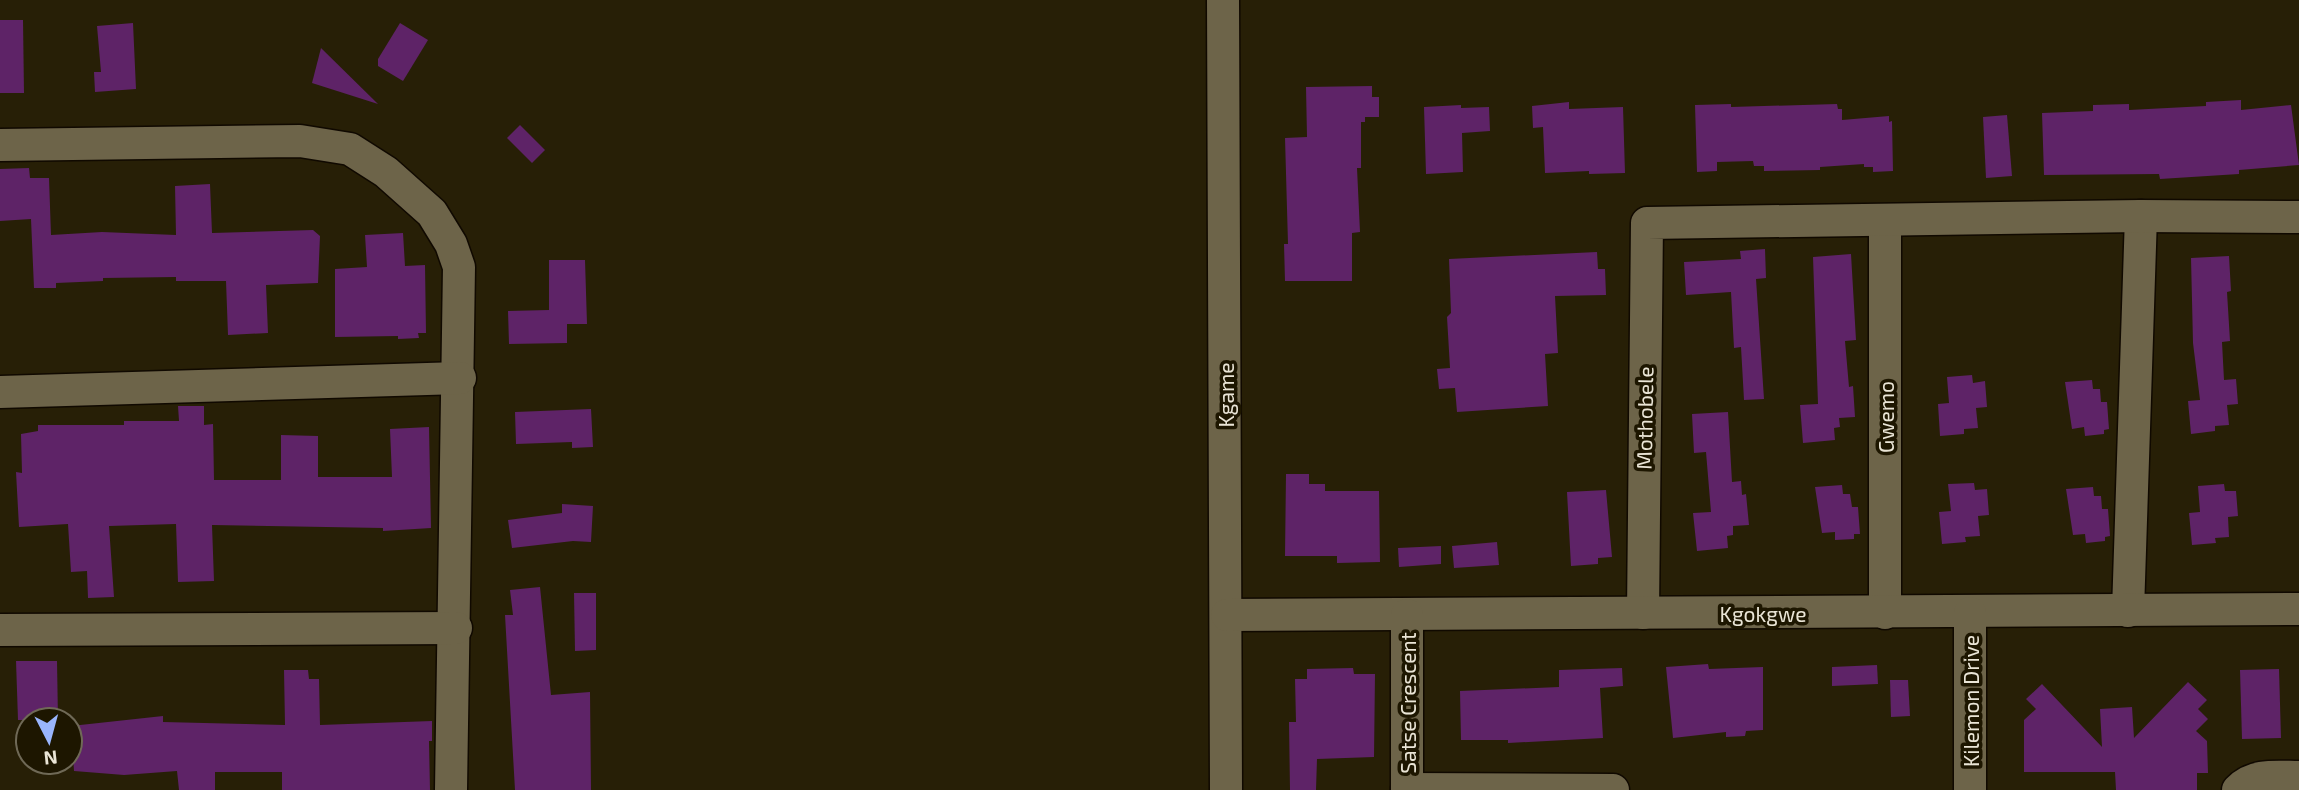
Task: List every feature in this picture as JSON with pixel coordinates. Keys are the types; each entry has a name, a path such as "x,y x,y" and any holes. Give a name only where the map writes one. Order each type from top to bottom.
{"street":[{"name":"Kgame","path":"1223,0 1226,790"},
{"path":"0,145 300,141 350,149 386,172 432,213 451,244 459,267 460,378 451,790"},
{"path":"1885,222 2141,216 2299,217"},
{"path":"2128,611 2141,216"},
{"name":"Mothobele","path":"1643,612 1647,223 1885,222"},
{"name":"Gwemo","path":"1885,222 1885,613"},
{"path":"0,392 460,378"},
{"name":"Kgokgwe","path":"1227,615 2299,609"},
{"name":"Kilemon Drive","path":"1970,612 1970,790"},
{"name":"Satse Crescent","path":"1407,789 1408,615"},
{"path":"0,630 456,628"},
{"path":"2238,790 2252,780 2263,777 2299,777"},
{"path":"1407,789 1613,790"}],"building":[{"path":"0,20 23,20 24,93 0,93"},
{"path":"133,23 136,89 95,92 94,72 101,72 97,26"},
{"path":"400,23 428,40 403,81 378,66 378,59"},
{"path":"321,48 378,104 312,83"},
{"path":"1372,86 1372,97 1379,97 1379,117 1365,117 1365,122 1361,122 1361,168 1357,168 1360,232 1352,233 1352,281 1285,281 1284,244 1288,244 1285,138 1307,137 1306,87"},
{"path":"2241,100 2241,110 2291,105 2299,165 2239,170 2239,174 2160,179 2159,174 2044,175 2042,113 2093,111 2093,105 2129,104 2129,110 2206,106 2206,102"},
{"path":"1569,102 1569,109 1623,107 1625,173 1545,173 1543,127 1533,128 1532,106"},
{"path":"1731,104 1731,107 1837,104 1838,109 1842,109 1842,120 1889,116 1889,122 1892,121 1893,171 1873,172 1873,167 1864,167 1864,164 1820,167 1820,170 1764,171 1764,166 1754,166 1753,161 1717,162 1717,171 1697,172 1695,105"},
{"path":"1461,105 1461,108 1489,107 1490,131 1462,133 1463,172 1426,174 1424,107"},
{"path":"2007,115 2012,176 1986,178 1983,117"},
{"path":"520,125 545,150 532,163 507,138"},
{"path":"29,168 30,178 49,178 51,235 102,232 176,235 175,186 210,184 212,233 313,230 320,236 318,283 266,285 268,333 228,335 226,281 176,281 176,277 103,278 103,281 56,283 56,288 34,288 31,219 0,221 0,169"},
{"path":"403,233 405,266 425,265 426,333 418,333 419,338 398,339 398,336 335,337 335,269 367,267 365,235"},
{"path":"1765,249 1766,278 1756,279 1764,399 1744,400 1741,347 1734,348 1731,292 1686,295 1684,262 1741,259 1740,251"},
{"path":"1597,252 1598,269 1605,269 1606,295 1555,296 1558,353 1545,354 1548,406 1457,412 1455,388 1439,389 1437,369 1450,368 1447,317 1451,313 1449,259"},
{"path":"1851,254 1856,340 1845,341 1855,417 1839,418 1840,427 1834,428 1835,440 1803,443 1800,405 1818,404 1813,257"},
{"path":"2229,256 2231,291 2227,292 2230,341 2222,342 2224,380 2236,379 2238,404 2227,405 2229,425 2215,426 2215,431 2191,434 2188,401 2200,400 2193,343 2191,258"},
{"path":"549,260 585,260 587,324 567,324 567,343 509,344 508,311 549,310"},
{"path":"1972,375 1973,383 1985,381 1987,407 1976,408 1978,428 1964,429 1964,434 1940,436 1938,404 1949,403 1947,377"},
{"path":"2092,380 2093,389 2100,389 2101,402 2107,402 2109,429 2104,430 2104,434 2085,436 2084,427 2072,429 2065,382"},
{"path":"178,406 204,406 204,425 213,424 214,480 281,480 281,435 318,436 318,477 392,477 390,429 429,427 431,528 383,531 383,528 212,525 214,581 178,582 176,524 109,526 114,597 88,598 87,571 71,572 68,524 19,527 16,472 22,473 21,434 38,431 38,425 124,425 124,421 179,421"},
{"path":"591,409 593,447 572,448 572,442 516,444 515,412"},
{"path":"1728,412 1732,482 1741,481 1742,495 1746,494 1749,525 1733,526 1733,535 1727,536 1728,548 1697,551 1693,513 1711,512 1706,452 1694,453 1692,414"},
{"path":"1286,474 1309,474 1309,484 1325,484 1325,491 1379,491 1380,562 1337,563 1337,556 1285,556"},
{"path":"1974,483 1975,490 1987,489 1989,515 1978,516 1980,536 1965,537 1966,542 1942,544 1939,512 1951,511 1948,484"},
{"path":"2224,484 2225,491 2236,491 2238,516 2228,517 2229,537 2215,538 2216,543 2192,545 2189,513 2200,512 2198,486"},
{"path":"1842,485 1843,494 1850,494 1852,507 1858,507 1860,534 1854,534 1854,539 1835,540 1835,532 1822,533 1815,487"},
{"path":"2093,487 2094,496 2101,496 2102,509 2108,509 2110,536 2105,537 2105,541 2086,543 2085,534 2073,535 2066,489"},
{"path":"1606,490 1612,557 1598,558 1598,564 1571,566 1567,492"},
{"path":"562,504 593,506 591,542 573,541 512,548 508,520 562,513"},
{"path":"1497,542 1499,565 1454,568 1452,546"},
{"path":"1441,546 1441,564 1399,567 1398,548"},
{"path":"540,587 551,695 590,692 591,790 515,790 505,615 513,615 510,590"},
{"path":"574,593 596,593 596,650 575,651"},
{"path":"16,661 57,661 58,706 18,706"},
{"path":"1708,664 1709,669 1763,667 1763,730 1746,731 1745,736 1726,737 1726,732 1673,738 1666,667"},
{"path":"1877,665 1878,684 1832,686 1832,667"},
{"path":"1353,668 1354,674 1375,674 1374,757 1317,759 1316,790 1290,790 1289,722 1296,722 1295,679 1307,679 1307,669"},
{"path":"1622,668 1623,686 1600,688 1603,738 1508,743 1508,740 1461,740 1460,691 1559,687 1559,670"},
{"path":"2279,669 2281,738 2242,739 2240,670"},
{"path":"284,670 308,670 309,679 319,679 320,725 432,721 432,741 429,741 430,790 282,790 282,772 215,772 215,790 179,790 177,771 124,775 84,772 84,725 163,716 163,722 285,725"},
{"path":"1890,680 1908,680 1910,716 1891,717"},
{"path":"2188,682 2207,700 2198,709 2208,719 2196,731 2207,741 2208,773 2197,773 2197,790 2116,790 2115,772 2024,772 2024,720 2036,709 2026,699 2042,684 2102,747 2100,709 2132,707 2134,738"}]}
